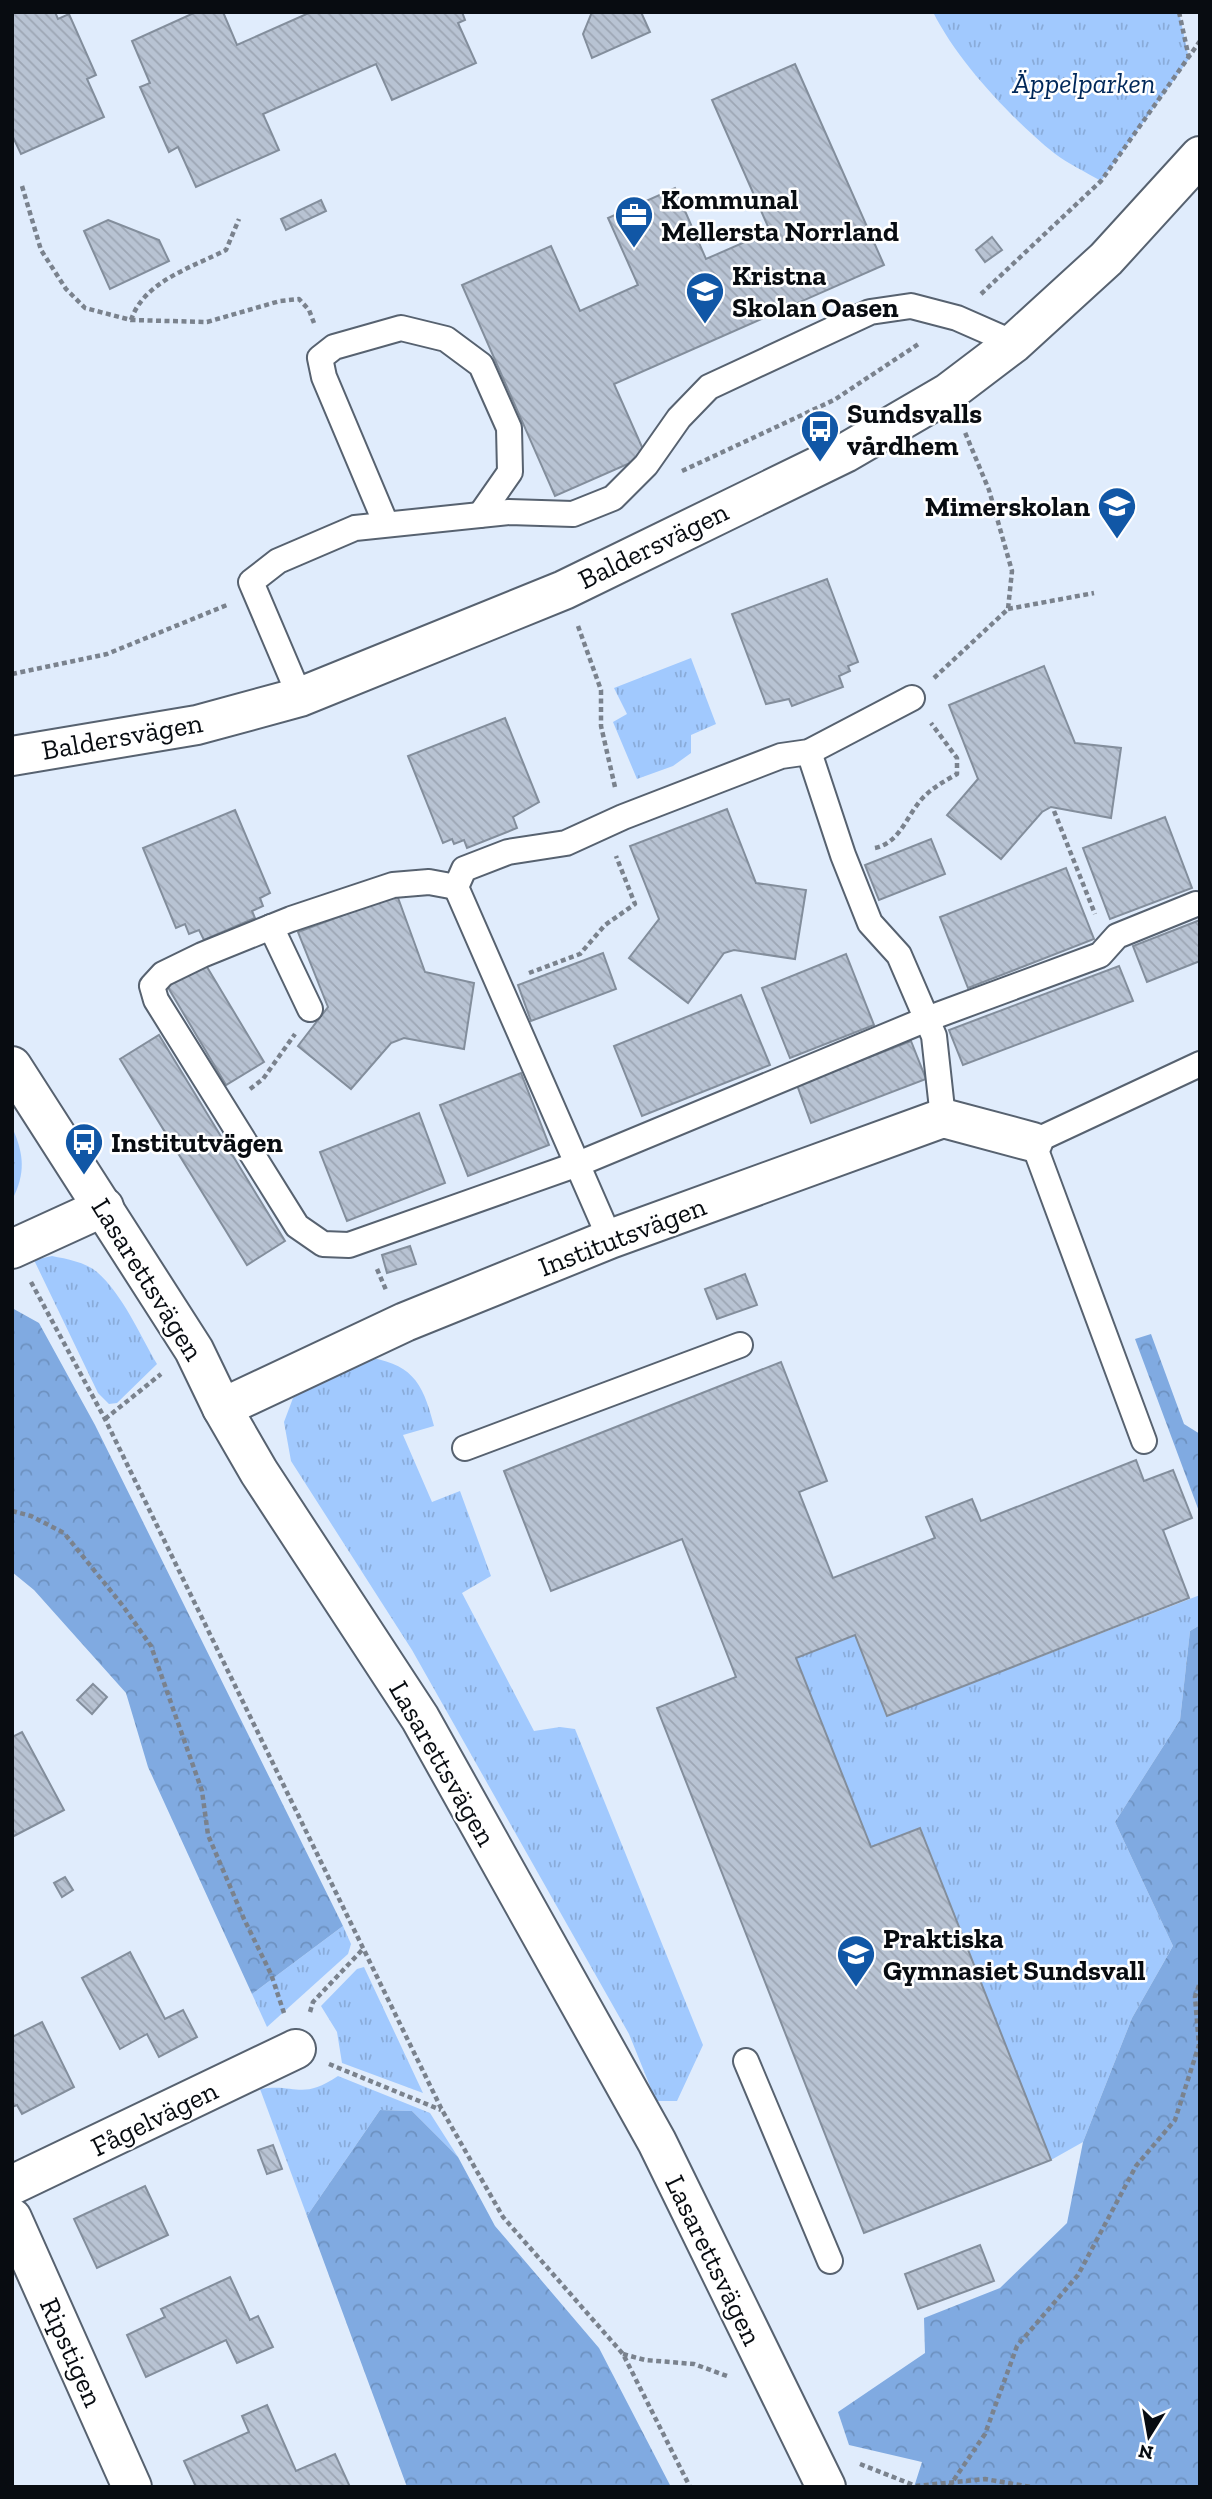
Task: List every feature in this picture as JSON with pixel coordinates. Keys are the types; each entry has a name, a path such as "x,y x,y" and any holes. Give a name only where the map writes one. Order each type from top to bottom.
{"street":[{"name":"Baldersvägen","path":"12,755 197,725 300,698 564,590 845,453 948,393 1014,343 1106,259 1200,156"},
{"name":"Lasarettsvägen","path":"12,1066 194,1350 222,1408 259,1472 420,1718 657,2142 826,2487"},
{"path":"943,1118 1033,1142"},
{"name":"Institutsvägen","path":"222,1408 405,1322 610,1239 943,1118"},
{"path":"21,1264 104,1207"},
{"name":"Fågelvägen","path":"12,2185 296,2049"},
{"name":"Ripstigen","path":"12,2218 132,2487"}],"lane":[{"path":"300,698 251,582 278,561 355,528 480,515 573,514 613,498 646,465 679,418 709,387 870,312 911,306 957,318 1014,343"},
{"path":"386,524 324,377 320,358 334,347 401,328 446,339 481,365 509,428 510,472 480,515"},
{"path":"610,1239 456,887 464,869 508,852 566,843 613,821 781,756 809,752 912,698"},
{"path":"809,752 843,855 870,923 900,955 934,1036 943,1118"},
{"path":"456,887 429,882 393,885 271,927 163,974 152,986 156,1000 297,1226 323,1244 349,1245 578,1164 927,1019 1100,954 1117,936 1196,904"},
{"path":"271,927 310,1009"},
{"path":"1144,1441 1033,1142 1200,1064"},
{"path":"465,1448 740,1345"},
{"path":"746,2061 830,2261"}],"path":[{"path":"1179,12 1189,59"},
{"path":"22,186 41,250 66,289 85,308 131,320 207,322 280,301 299,299 309,310 326,353"},
{"path":"131,320 136,306 156,285 226,250 239,219"},
{"path":"948,393 989,490 1012,571 1008,609"},
{"path":"499,985 580,954 605,925 635,904 613,821 601,726 601,690 564,590"},
{"path":"12,674 107,654 256,593"},
{"path":"843,855 883,846 897,836 921,800 935,786 957,774 957,758 912,698 1008,609 1094,593"},
{"path":"1055,811 1108,947"},
{"path":"222,1107 263,1079 310,1009"},
{"path":"364,1240 393,1307 405,1322"},
{"path":"21,1264 105,1419 442,2110 503,2217 622,2354 690,2487"},
{"path":"105,1419 162,1373"},
{"path":"12,1511 31,1516 64,1533 123,1606 151,1646 202,1791 208,1835 271,1974 296,2049 442,2110"},
{"path":"296,2049 313,2002 363,1950"},
{"path":"949,2487 985,2434 1017,2346 1078,2275 1136,2166 1175,2120 1200,2045 1195,1997 1200,1982"}],"green space":[{"name":"Äppelparken","path":"933,12 1179,12 1189,59 1101,181 1054,153 1003,106 956,50"},
{"path":"691,658 716,724 691,735 691,753 673,766 637,779 613,722 627,714 614,688"},
{"path":"12,1127 22,1163 20,1181 12,1200"},
{"path":"52,1256 87,1266 106,1281 123,1304 157,1364 117,1403 109,1404 98,1393 34,1260"},
{"path":"12,1308 39,1323 95,1425 343,1926 252,1994 148,1767 126,1693 34,1590 12,1572"},
{"path":"1151,1334 1184,1424 1200,1434 1200,1514 1135,1339"},
{"path":"363,1356 403,1369 412,1376 425,1396 434,1426 403,1435 432,1502 460,1491 491,1576 462,1593 534,1731 560,1727 575,1729 703,2045 677,2101 656,2101 629,2034 412,1650 291,1461 284,1422 293,1398"},
{"path":"1200,1595 1200,1625 1190,1631 1180,1720 1115,1822 1173,1946 1132,2018 1083,2142 1051,2160 920,1828 871,1847 796,1658 855,1635 887,1716"},
{"path":"1200,1625 1200,2487 914,2487 922,2462 849,2445 838,2412 925,2353 924,2318 1000,2288 1067,2223 1083,2142 1132,2018 1173,1946 1115,1822 1180,1720 1190,1631"},
{"path":"343,1926 351,1944 348,1954 267,2027 252,1994"},
{"path":"364,1967 423,2093 342,2063 337,2032 321,2006 357,1969"},
{"path":"338,2076 430,2113 458,2157 412,2111 380,2110 307,2216 260,2089 307,2090"},
{"path":"380,2110 412,2111 458,2157 495,2226 599,2348 671,2487 407,2487 307,2216"}],"building":[{"path":"12,12 55,12 58,19 69,14 96,75 87,79 104,117 21,154 12,135"},
{"path":"196,12 223,12 237,45 311,12 462,12 465,20 458,23 476,63 392,100 376,64 263,114 279,150 196,187 178,147 169,152 140,87 150,83 132,41"},
{"path":"592,12 641,12 650,32 592,58 583,34"},
{"path":"795,64 884,265 614,384 646,456 555,496 462,285 551,246 580,311 638,285 608,218 675,188 706,259 770,231 712,100"},
{"path":"321,200 326,211 286,230 281,219"},
{"path":"108,220 159,240 169,261 110,289 84,231"},
{"path":"992,237 1002,250 985,262 976,250"},
{"path":"827,579 858,662 848,666 850,671 839,676 843,687 792,706 789,699 766,704 732,614"},
{"path":"1044,666 1075,743 1121,748 1111,818 1051,807 1042,812 1001,859 947,815 978,779 949,705"},
{"path":"505,718 539,802 513,817 517,828 467,848 464,840 454,844 452,839 443,843 408,756"},
{"path":"727,809 756,883 806,890 795,959 734,950 724,953 688,1003 629,958 659,919 630,846"},
{"path":"235,810 270,893 260,898 263,906 252,911 255,918 204,940 199,930 189,934 185,924 176,928 143,848"},
{"path":"1165,817 1192,888 1110,919 1083,848"},
{"path":"931,839 945,874 879,900 865,865"},
{"path":"1066,868 1094,939 968,988 940,917"},
{"path":"397,895 425,972 474,983 464,1049 404,1038 391,1043 351,1089 298,1046 328,1007 298,932"},
{"path":"1200,920 1200,961 1147,982 1133,946"},
{"path":"603,953 616,989 531,1021 518,985"},
{"path":"846,954 874,1025 790,1058 762,988"},
{"path":"204,962 264,1062 226,1085 166,984"},
{"path":"1119,966 1133,1001 963,1065 949,1030"},
{"path":"741,995 770,1065 642,1116 614,1046"},
{"path":"159,1035 285,1241 247,1265 120,1059"},
{"path":"911,1041 926,1079 811,1123 797,1085"},
{"path":"521,1073 549,1145 468,1176 440,1105"},
{"path":"419,1113 445,1183 347,1221 320,1152"},
{"path":"410,1246 416,1264 387,1273 382,1255"},
{"path":"745,1274 757,1305 717,1319 705,1289"},
{"path":"781,1362 827,1481 799,1492 833,1578 935,1538 926,1517 972,1499 981,1521 1136,1460 1144,1481 1173,1470 1192,1518 1163,1530 1189,1598 887,1716 855,1635 796,1658 871,1847 920,1828 1051,2160 864,2233 657,1708 736,1677 682,1539 551,1591 504,1471"},
{"path":"93,1684 107,1697 92,1714 77,1700"},
{"path":"22,1732 64,1810 12,1837 12,1737"},
{"path":"65,1877 73,1890 62,1897 54,1883"},
{"path":"130,1952 165,2019 183,2010 197,2037 159,2057 147,2034 120,2049 82,1978"},
{"path":"42,2022 74,2087 22,2114 17,2105 12,2107 12,2037"},
{"path":"273,2145 282,2169 267,2174 258,2150"},
{"path":"145,2186 168,2235 97,2268 74,2219"},
{"path":"980,2245 994,2281 918,2309 905,2274"},
{"path":"230,2277 250,2320 258,2316 273,2347 237,2363 226,2340 146,2377 127,2335 165,2317 161,2309"},
{"path":"267,2405 296,2471 335,2454 350,2487 196,2487 184,2461 249,2432 242,2416"}],"place":[{"name":"Kommunal Mellersta Norrland","path":"634,249"},
{"name":"Kristna Skolan Oasen","path":"705,325"},
{"name":"Sundsvalls vårdhem","path":"820,463"},
{"name":"Mimerskolan","path":"1117,540"},
{"name":"Institutvägen","path":"84,1176"},
{"name":"Praktiska Gymnasiet Sundsvall","path":"856,1988"}]}
